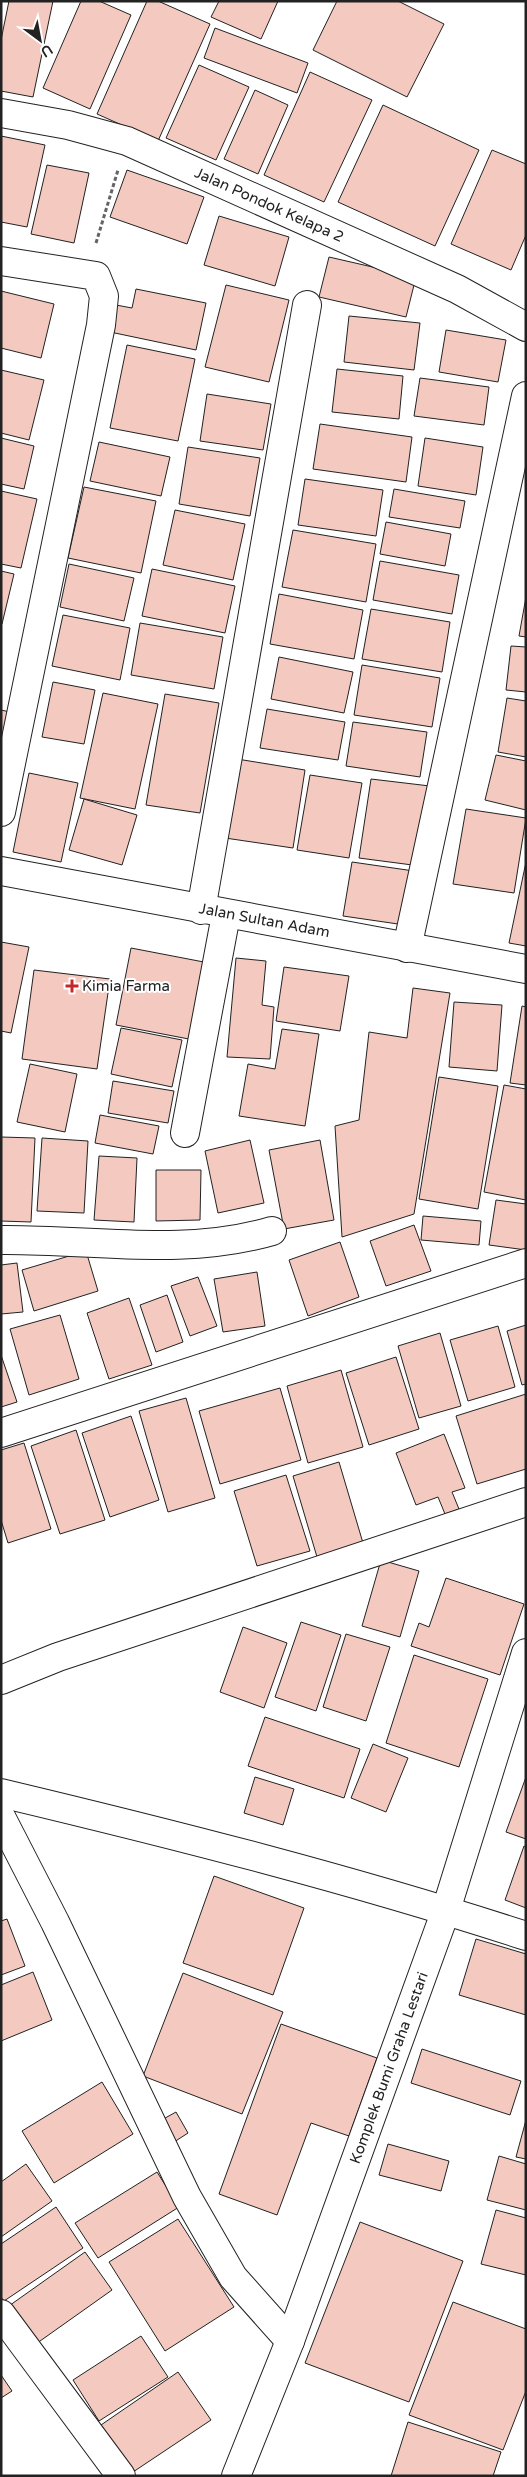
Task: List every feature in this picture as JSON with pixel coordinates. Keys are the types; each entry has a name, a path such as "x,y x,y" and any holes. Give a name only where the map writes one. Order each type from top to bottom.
{"street":[{"name":"Jalan Pondok Kelapa 2","path":"1,113 68,125 127,141 458,289 526,327"},
{"path":"1,261 96,276 104,296 101,325 1,812"},
{"path":"185,1133 214,912 307,305"},
{"path":"407,948 526,396"},
{"name":"Jalan Sultan Adam","path":"1,871 526,969"},
{"path":"1,1240 200,1245 243,1240 272,1232"},
{"path":"1,1433 526,1262"},
{"path":"1,1680 58,1657 526,1502"},
{"name":"Komplek Bumi Graha Lestari","path":"236,2476 290,2341 446,1910 526,1653"},
{"path":"1,1793 122,1822 446,1910 526,1936"},
{"path":"1,1817 55,1922 187,2197 233,2277 290,2341"},
{"path":"1,2314 121,2476"}],"path":[{"path":"86,275 127,141"}],"building":[{"path":"9,1 53,1 33,97 1,91 1,40"},
{"path":"81,1 99,1 131,15 90,109 43,88"},
{"path":"147,1 158,1 210,24 158,141 97,114"},
{"path":"219,1 278,1 261,39 211,17"},
{"path":"337,1 398,1 444,24 407,97 313,50"},
{"path":"215,28 308,63 297,93 204,58"},
{"path":"199,65 249,87 216,160 166,138"},
{"path":"310,72 372,100 324,202 264,175"},
{"path":"255,90 288,105 258,174 224,159"},
{"path":"383,105 479,150 435,246 338,202"},
{"path":"1,136 45,145 27,227 1,222"},
{"path":"492,150 526,164 526,235 511,270 451,244"},
{"path":"47,165 89,173 74,243 31,234"},
{"path":"127,170 204,197 187,244 110,217"},
{"path":"219,216 289,237 275,286 204,265"},
{"path":"329,257 416,277 406,317 319,297"},
{"path":"226,285 289,300 269,382 205,367"},
{"path":"136,289 206,303 196,350 110,332 116,305 132,308"},
{"path":"1,291 54,304 41,358 1,348"},
{"path":"349,316 420,323 414,370 344,362"},
{"path":"446,330 506,340 498,382 439,372"},
{"path":"127,345 195,359 178,441 110,428"},
{"path":"337,369 403,376 399,419 332,412"},
{"path":"1,370 44,380 29,440 1,433"},
{"path":"420,378 489,387 484,425 414,416"},
{"path":"207,394 271,404 263,450 200,441"},
{"path":"320,424 412,437 406,482 313,469"},
{"path":"1,438 34,446 24,489 1,484"},
{"path":"425,438 483,447 476,495 418,486"},
{"path":"99,442 170,457 161,496 90,481"},
{"path":"188,447 260,458 250,516 179,504"},
{"path":"305,479 383,490 376,536 298,525"},
{"path":"84,487 156,501 141,573 68,558"},
{"path":"394,489 465,501 460,528 389,517"},
{"path":"1,491 37,499 21,568 1,564"},
{"path":"175,510 245,524 233,580 163,565"},
{"path":"386,522 451,534 445,566 380,554"},
{"path":"293,530 376,544 366,602 282,587"},
{"path":"380,561 459,575 452,614 373,600"},
{"path":"69,564 134,578 124,621 60,607"},
{"path":"152,569 235,586 225,633 142,616"},
{"path":"1,571 14,574 2,624 1,624"},
{"path":"279,594 363,610 354,659 270,644"},
{"path":"526,597 526,637 519,636"},
{"path":"371,609 450,622 442,672 362,659"},
{"path":"63,615 130,628 120,680 52,666"},
{"path":"140,623 223,637 214,689 131,675"},
{"path":"511,646 526,647 526,692 506,690"},
{"path":"279,657 353,672 344,713 271,699"},
{"path":"362,665 440,678 432,727 354,715"},
{"path":"53,682 95,690 84,744 42,737"},
{"path":"103,693 158,704 135,809 80,798"},
{"path":"165,694 219,703 200,813 146,805"},
{"path":"507,698 526,701 526,757 498,752"},
{"path":"267,709 345,722 338,760 260,748"},
{"path":"1,710 10,712 1,744"},
{"path":"353,722 427,732 420,777 346,766"},
{"path":"496,755 526,761 526,810 485,800"},
{"path":"237,759 305,770 293,848 225,838"},
{"path":"29,773 78,783 61,862 13,852"},
{"path":"310,775 362,783 349,858 297,850"},
{"path":"371,779 430,786 420,866 359,858"},
{"path":"84,799 137,815 122,865 69,850"},
{"path":"466,809 526,818 514,893 453,884"},
{"path":"352,862 414,871 405,925 343,916"},
{"path":"526,862 526,946 509,943"},
{"path":"1,942 29,947 11,1033 1,1031"},
{"path":"131,948 209,963 194,1040 116,1025"},
{"path":"236,958 266,961 262,1005 274,1007 270,1059 227,1057"},
{"path":"284,967 349,976 340,1031 276,1021"},
{"path":"34,970 110,979 97,1069 22,1059"},
{"path":"413,988 450,993 414,1214 342,1237 335,1126 359,1120 369,1032 407,1038"},
{"path":"454,1002 502,1005 497,1071 449,1067"},
{"path":"522,1006 526,1007 526,1085 510,1083"},
{"path":"121,1028 182,1040 172,1087 111,1074"},
{"path":"282,1029 319,1034 305,1126 239,1116 248,1064 275,1069"},
{"path":"30,1064 77,1074 65,1132 17,1122"},
{"path":"439,1077 498,1086 478,1209 419,1199"},
{"path":"113,1081 174,1091 168,1123 108,1113"},
{"path":"504,1085 526,1089 526,1200 484,1192"},
{"path":"100,1115 159,1126 153,1154 95,1143"},
{"path":"1,1137 35,1138 31,1222 1,1221"},
{"path":"42,1138 88,1141 84,1213 37,1211"},
{"path":"250,1140 264,1203 218,1213 205,1151"},
{"path":"320,1140 334,1220 284,1229 269,1150"},
{"path":"99,1156 137,1158 134,1222 94,1220"},
{"path":"156,1170 201,1170 200,1220 156,1221"},
{"path":"496,1200 526,1204 526,1250 489,1245"},
{"path":"423,1216 481,1221 479,1245 421,1240"},
{"path":"414,1225 431,1271 386,1286 370,1241"},
{"path":"340,1242 359,1297 308,1316 289,1260"},
{"path":"86,1251 98,1291 34,1311 22,1270"},
{"path":"17,1263 23,1312 1,1314 1,1265"},
{"path":"257,1272 265,1326 223,1332 214,1279"},
{"path":"198,1277 217,1326 190,1336 171,1286"},
{"path":"167,1295 183,1342 156,1352 140,1305"},
{"path":"129,1298 152,1365 109,1379 87,1313"},
{"path":"60,1315 79,1379 29,1395 10,1329"},
{"path":"526,1325 526,1384 522,1385 507,1331"},
{"path":"498,1326 515,1387 468,1401 450,1340"},
{"path":"440,1333 461,1406 419,1418 398,1346"},
{"path":"1,1355 17,1402 1,1407"},
{"path":"396,1357 419,1429 369,1445 346,1373"},
{"path":"341,1370 363,1447 308,1463 287,1386"},
{"path":"280,1388 301,1460 220,1484 199,1411"},
{"path":"526,1394 526,1469 477,1484 456,1416"},
{"path":"186,1398 215,1498 168,1512 139,1411"},
{"path":"131,1416 159,1500 110,1517 82,1433"},
{"path":"76,1430 105,1520 60,1534 31,1446"},
{"path":"444,1434 465,1488 452,1492 459,1509 445,1514 438,1497 416,1505 396,1453"},
{"path":"24,1443 51,1529 8,1543 1,1520 1,1450"},
{"path":"339,1462 363,1543 317,1557 293,1476"},
{"path":"286,1475 310,1551 257,1566 234,1491"},
{"path":"381,1560 419,1571 400,1637 362,1626"},
{"path":"446,1578 524,1604 500,1675 411,1646 419,1623 429,1627"},
{"path":"301,1622 341,1635 316,1711 275,1697"},
{"path":"243,1627 287,1643 264,1708 220,1692"},
{"path":"346,1634 390,1647 366,1721 323,1707"},
{"path":"414,1655 488,1679 459,1767 386,1743"},
{"path":"265,1717 360,1749 344,1798 248,1766"},
{"path":"373,1744 408,1758 386,1812 351,1798"},
{"path":"255,1777 294,1789 283,1825 244,1813"},
{"path":"526,1777 526,1839 506,1832"},
{"path":"524,1846 526,1847 526,1908 505,1900"},
{"path":"214,1876 304,1908 273,1995 183,1963"},
{"path":"7,1919 25,1966 1,1975 1,1921"},
{"path":"476,1939 526,1954 526,2015 459,1995"},
{"path":"33,1972 52,2020 1,2041 1,1985"},
{"path":"183,1973 283,2012 242,2114 143,2076"},
{"path":"281,2024 377,2058 349,2136 311,2123 277,2215 219,2194"},
{"path":"422,2049 521,2081 510,2115 411,2083"},
{"path":"102,2082 133,2134 54,2183 22,2131"},
{"path":"176,2112 188,2133 171,2144 158,2122"},
{"path":"526,2120 526,2159 516,2157"},
{"path":"388,2144 449,2161 441,2191 379,2175"},
{"path":"499,2156 526,2164 526,2210 487,2200"},
{"path":"26,2164 52,2201 1,2237 1,2182"},
{"path":"157,2172 179,2207 98,2258 75,2223"},
{"path":"56,2207 83,2248 4,2301 1,2297 1,2244"},
{"path":"496,2210 526,2218 526,2275 481,2264"},
{"path":"178,2219 234,2307 165,2351 109,2262"},
{"path":"360,2222 463,2261 409,2402 305,2363"},
{"path":"85,2252 112,2290 33,2346 6,2308"},
{"path":"453,2302 526,2329 526,2391 503,2450 409,2415"},
{"path":"141,2336 168,2377 99,2421 73,2380"},
{"path":"178,2372 211,2420 133,2472 101,2425"},
{"path":"1,2375 12,2391 1,2398"},
{"path":"408,2422 501,2452 493,2476 391,2476"}],"place":[{"name":"Kimia Farma","path":"72,986"}]}
